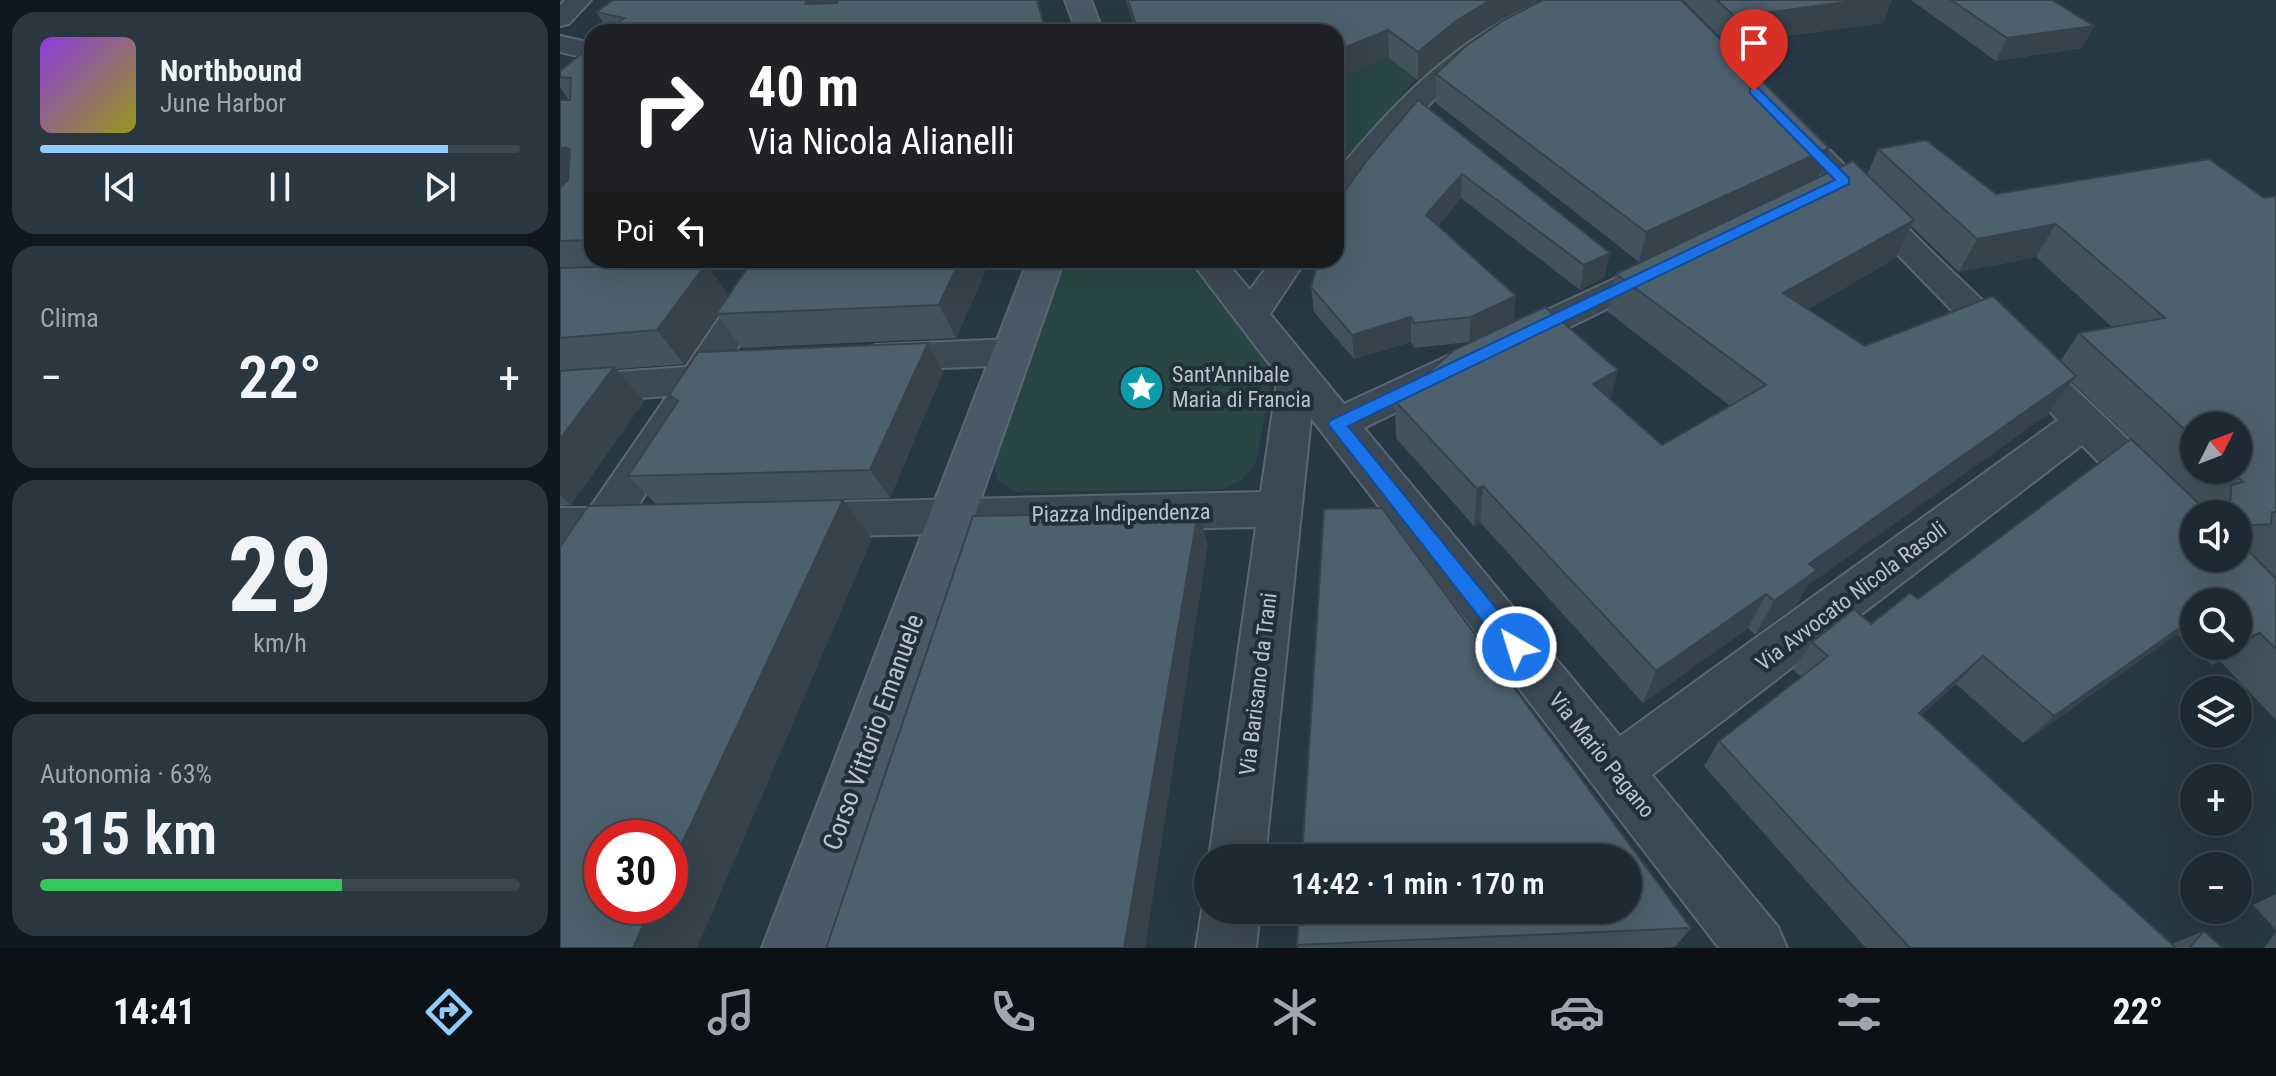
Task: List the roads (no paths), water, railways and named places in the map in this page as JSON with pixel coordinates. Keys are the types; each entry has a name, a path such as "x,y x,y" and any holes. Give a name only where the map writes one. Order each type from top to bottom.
{"street":[{"path":"560,19 579,0"},
{"path":"1078,0 1087,24"},
{"path":"1344,183 1412,102 1459,59 1514,23 1568,0"},
{"path":"560,44 584,49"},
{"path":"1412,102 1437,121"},
{"path":"1765,102 1830,188 1926,266 2180,516"},
{"path":"1337,424 1624,271 1692,254"},
{"path":"954,516 1043,268"},
{"path":"1214,268 1297,374 1279,509"},
{"path":"1252,313 1283,268"},
{"path":"715,284 769,271"},
{"path":"560,590 769,271"},
{"path":"843,359 1011,352"},
{"path":"560,390 752,363"},
{"name":"Via Mario Pagano","path":"1297,374 1757,948"},
{"name":"Via Avvocato Nicola Rasoli","path":"1615,771 2086,421"},
{"name":"Piazza Indipendenza","path":"762,521 1279,509"},
{"name":"Via Barisano da Trani","path":"1239,844 1279,509"},
{"name":"Corso Vittorio Emanuele","path":"793,948 954,516"},
{"path":"560,526 667,523"},
{"path":"1226,948 1229,924"}],"place":[{"name":"Sant'Annibale Maria di Francia","path":"1141,387"}]}
